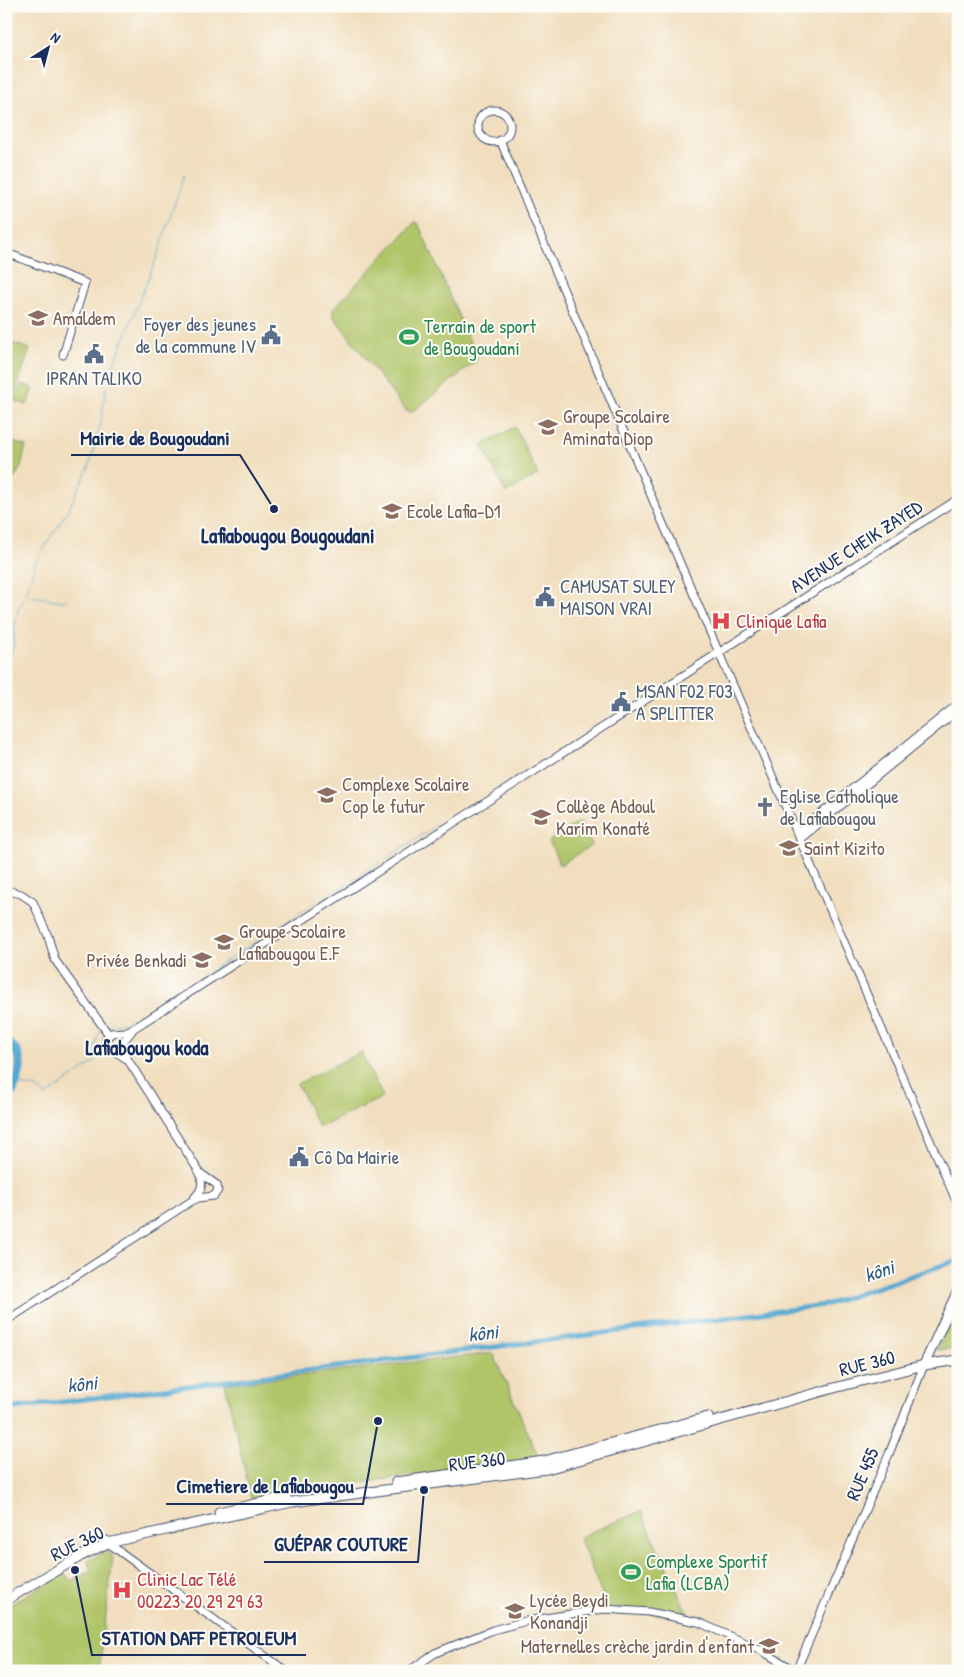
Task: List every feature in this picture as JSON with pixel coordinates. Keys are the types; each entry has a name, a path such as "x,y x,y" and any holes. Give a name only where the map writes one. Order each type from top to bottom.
{"main road":[{"name":"RUE 455","path":"926,1362 957,1290"},
{"path":"926,1362 958,1354"},
{"name":"RUE 360","path":"6,1593 95,1542 107,1542 292,1502 547,1469 926,1362 958,1360"},
{"name":"RUE 360","path":"6,1600 107,1542"}],"street":[{"path":"488,111 499,111 504,114 509,122 508,132 500,140 484,138 479,130 478,125 481,116 488,111"},
{"path":"500,140 560,279 581,333 958,1205"},
{"path":"6,259 12,255 85,282 64,355"},
{"name":"AVENUE CHEIK ZAYED","path":"136,1027 958,498"},
{"path":"798,836 958,704"},
{"path":"798,836 958,710"},
{"path":"6,890 21,894 33,902 48,936 55,960 112,1034 122,1037 128,1060 200,1173 203,1190 211,1197 216,1195 218,1188 215,1183 200,1173"},
{"path":"128,1060 113,1050 107,1044 106,1039 112,1034 125,1032 136,1027"},
{"path":"113,1050 120,1048 136,1027"},
{"path":"6,1321 190,1202 203,1190 209,1181 215,1183"},
{"name":"RUE 455","path":"796,1671 926,1362"},
{"path":"107,1542 286,1671"},
{"path":"408,1671 435,1653 493,1630 526,1621 604,1609 649,1612 698,1622 757,1648 796,1671"}],"green space":[{"name":"Terrain de sport de Bougoudani","path":"415,222 418,223 477,358 475,362 412,412 406,411 333,316 333,309"},
{"path":"6,341 30,349 12,401 6,399"},
{"path":"21,384 33,388 27,405 15,401"},
{"path":"515,427 538,475 506,493 482,445"},
{"path":"6,440 26,446 21,467 6,492"},
{"path":"579,821 592,845 560,865 549,841"},
{"path":"361,1052 383,1097 319,1128 297,1084"},
{"path":"958,1307 958,1348 937,1350"},
{"path":"493,1353 539,1458 251,1498 225,1384"},
{"name":"Complexe Sportif Lafia (LCBA)","path":"641,1511 690,1619 607,1607 579,1537"},
{"path":"105,1551 113,1557 99,1671 6,1671 6,1607 65,1573 71,1581 92,1570 88,1561"}],"waterway":[{"path":"108,379 157,257 184,175"},
{"path":"6,671 14,644 14,631 18,610 26,595 36,561 68,510 89,467 100,427 106,388"},
{"path":"26,595 62,601 67,600"},
{"path":"6,820 8,824 6,840"},
{"path":"385,859 436,826"},
{"path":"353,879 381,862"},
{"path":"331,894 348,883"},
{"path":"320,900 328,895"},
{"path":"209,972 316,903"},
{"path":"175,994 206,974"},
{"path":"155,1007 172,996"},
{"path":"108,1027 132,1020 142,1014"},
{"path":"16,1085 35,1087 46,1096 96,1061 97,1040 102,1030"},
{"path":"6,1042 18,1054 20,1061 18,1077 9,1099 6,1099"},
{"name":"kôni","path":"6,1409 825,1305 958,1260"}],"place":[{"name":"Amaldem","path":"38,318"},
{"name":"Foyer des jeunes de la commune IV","path":"271,335"},
{"name":"Terrain de sport de Bougoudani","path":"409,337"},
{"name":"IPRAN TALIKO","path":"94,354"},
{"name":"Groupe Scolaire Aminata Diop","path":"548,427"},
{"name":"Mairie de Bougoudani","path":"274,509"},
{"name":"Ecole Lafia-D1","path":"392,511"},
{"name":"CAMUSAT SULEY MAISON VRAI","path":"545,597"},
{"name":"Clinique Lafia","path":"721,621"},
{"name":"MSAN F02 F03 A SPLITTER","path":"621,702"},
{"name":"Complexe Scolaire Cop le futur","path":"327,795"},
{"name":"Eglise Catholique de Lafiabougou","path":"765,807"},
{"name":"Collège Abdoul Karim Konaté","path":"541,817"},
{"name":"Saint Kizito","path":"789,848"},
{"name":"Groupe Scolaire Lafiabougou E.F","path":"224,942"},
{"name":"Privée Benkadi","path":"202,960"},
{"name":"Cô Da Mairie","path":"299,1157"},
{"name":"Cimetiere de Lafiabougou","path":"378,1421"},
{"name":"GUÉPAR COUTURE","path":"424,1490"},
{"name":"STATION DAFF PETROLEUM","path":"75,1570"},
{"name":"Complexe Sportif Lafia (LCBA)","path":"631,1572"},
{"name":"Clinic Lac Télé 00223 20 29 29 63","path":"122,1590"},
{"name":"Lycée Beydi Konandji","path":"515,1611"},
{"name":"Maternelles crèche jardin d'enfant","path":"769,1646"}],"district":[{"name":"Lafiabougou Bougoudani","path":"288,536"},
{"name":"Lafiabougou koda","path":"147,1048"}]}
